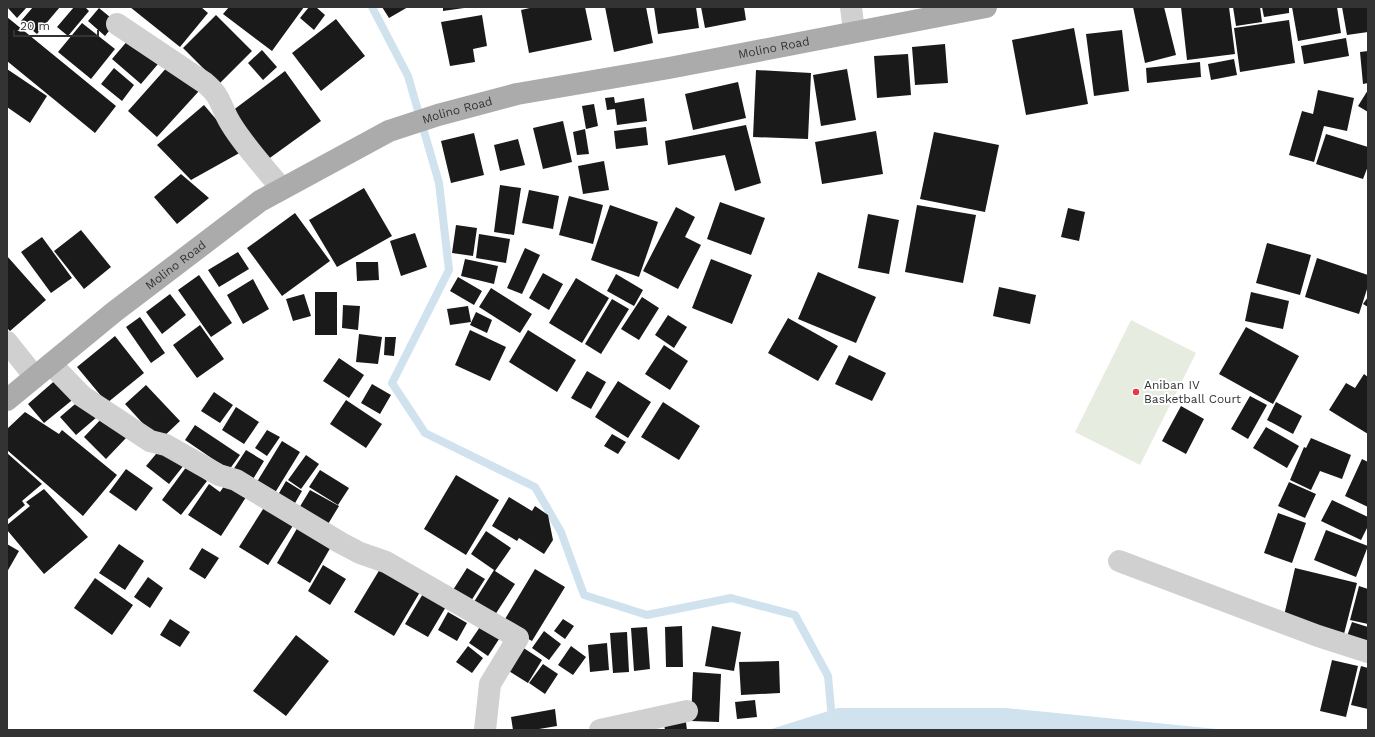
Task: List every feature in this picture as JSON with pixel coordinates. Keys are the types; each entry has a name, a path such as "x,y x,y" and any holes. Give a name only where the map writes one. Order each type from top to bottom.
{"main road":[{"name":"Molino Road","path":"7,400 114,312 260,201 389,131 438,115 517,94 669,68 986,7"}],"street":[{"path":"851,7 854,32"},
{"path":"117,24 205,82 215,91 230,123 282,189"},
{"path":"7,342 35,377"},
{"path":"51,364 82,396 150,441 166,446 219,475 236,480 341,543 360,553 386,562 518,638 490,684 485,730"},
{"path":"1119,561 1318,636 1368,652"},
{"path":"600,730 687,711"}],"shaded area":[{"name":"Aniban IV Basketball Court","path":"1131,320 1196,353 1140,465 1075,432"}],"water":[{"path":"838,708 1006,708 1227,730 768,730"}],"building":[{"path":"7,7 27,7 17,18"},
{"path":"33,7 60,7 37,34 21,21"},
{"path":"74,7 85,7 89,11 68,36 57,27"},
{"path":"130,7 201,7 208,13 180,47"},
{"path":"229,7 304,7 272,51 223,14"},
{"path":"309,7 316,7 325,15 314,30 300,18"},
{"path":"382,7 408,7 389,18"},
{"path":"443,7 464,7 464,8 443,11"},
{"path":"534,7 585,7 592,40 529,53 521,10"},
{"path":"605,7 646,7 653,43 614,52"},
{"path":"654,7 696,7 699,28 658,34"},
{"path":"701,7 744,7 746,20 705,28"},
{"path":"1133,7 1164,7 1176,55 1145,63"},
{"path":"1181,7 1229,7 1235,54 1187,60"},
{"path":"1233,7 1260,7 1262,22 1236,26"},
{"path":"1262,7 1289,7 1289,13 1264,17"},
{"path":"1292,7 1337,7 1341,33 1298,41"},
{"path":"1342,7 1368,7 1368,32 1347,35"},
{"path":"99,8 116,22 105,36 88,21"},
{"path":"216,15 252,51 219,84 183,48"},
{"path":"482,15 487,46 473,49 475,62 450,66 441,22"},
{"path":"7,17 116,106 95,133 7,61"},
{"path":"336,19 365,56 321,91 292,53"},
{"path":"1289,20 1295,63 1240,72 1234,28"},
{"path":"82,23 115,49 91,79 58,52"},
{"path":"1074,28 1088,104 1026,115 1012,40"},
{"path":"1122,30 1129,91 1094,96 1086,34"},
{"path":"1346,38 1349,56 1304,64 1301,46"},
{"path":"129,39 158,64 141,84 112,59"},
{"path":"945,44 948,83 915,85 912,47"},
{"path":"262,50 277,67 263,80 248,63"},
{"path":"1368,51 1368,83 1363,84 1360,52"},
{"path":"908,54 911,95 877,98 874,56"},
{"path":"1234,59 1237,75 1211,80 1208,64"},
{"path":"1200,62 1201,77 1147,83 1146,68"},
{"path":"169,65 199,91 157,137 128,111"},
{"path":"114,68 134,85 122,101 101,84"},
{"path":"7,69 47,96 30,123 7,107"},
{"path":"847,69 856,120 821,126 813,75"},
{"path":"756,70 811,73 808,139 753,137"},
{"path":"285,71 321,121 267,160 232,111"},
{"path":"738,82 746,118 693,130 685,94"},
{"path":"1318,90 1354,98 1347,131 1324,126 1314,162 1289,155 1302,111 1313,114"},
{"path":"1368,90 1368,112 1358,106"},
{"path":"614,97 615,103 644,98 647,121 617,125 615,109 607,110 605,98"},
{"path":"594,104 598,126 586,129 582,106"},
{"path":"204,105 243,151 191,180 157,145"},
{"path":"563,121 572,162 543,169 533,128"},
{"path":"746,125 761,183 735,191 725,155 668,165 665,141"},
{"path":"646,127 648,145 616,149 614,131"},
{"path":"585,129 589,154 577,155 573,132"},
{"path":"876,131 883,174 822,184 815,142"},
{"path":"934,132 999,145 985,212 920,199"},
{"path":"474,133 484,175 451,183 441,141"},
{"path":"1326,134 1368,147 1368,166 1363,179 1316,164"},
{"path":"518,139 525,165 500,171 494,145"},
{"path":"604,161 609,190 583,194 578,166"},
{"path":"181,174 209,198 177,224 154,197"},
{"path":"500,185 521,188 514,235 494,232"},
{"path":"364,188 392,236 337,267 309,220"},
{"path":"529,190 559,196 553,229 522,223"},
{"path":"569,196 603,205 593,244 559,235"},
{"path":"720,202 765,218 751,255 707,239"},
{"path":"610,205 658,222 639,277 591,260"},
{"path":"917,205 976,215 963,283 905,272"},
{"path":"676,207 695,217 685,237 701,245 678,289 643,271"},
{"path":"1068,208 1085,212 1079,241 1061,237"},
{"path":"295,213 330,261 282,296 247,248"},
{"path":"868,214 899,220 889,274 858,268"},
{"path":"456,225 477,228 473,256 452,253"},
{"path":"81,230 111,267 84,289 54,251"},
{"path":"415,233 427,267 401,276 390,241"},
{"path":"479,234 510,239 506,263 476,258"},
{"path":"42,237 72,278 51,293 21,252"},
{"path":"1267,243 1311,255 1300,295 1256,283"},
{"path":"525,248 540,255 522,294 507,288"},
{"path":"238,252 249,269 219,287 208,270"},
{"path":"7,256 46,300 10,331 7,328"},
{"path":"1317,258 1368,275 1368,286 1359,314 1305,297"},
{"path":"465,259 498,266 494,284 461,276"},
{"path":"711,259 752,275 732,324 692,308"},
{"path":"356,262 378,262 379,280 357,281"},
{"path":"818,272 876,297 856,343 798,319"},
{"path":"543,273 563,284 549,310 529,298"},
{"path":"616,274 643,290 634,306 607,291"},
{"path":"199,275 232,323 211,337 178,290"},
{"path":"458,277 482,291 474,305 450,291"},
{"path":"576,278 609,298 582,343 549,323"},
{"path":"253,279 269,309 243,324 227,295"},
{"path":"999,287 1036,295 1030,324 993,316"},
{"path":"491,288 532,314 520,333 479,307"},
{"path":"315,292 337,292 337,335 315,335"},
{"path":"1251,292 1289,301 1283,329 1245,321"},
{"path":"170,294 186,315 162,334 146,312"},
{"path":"304,294 311,316 293,321 286,299"},
{"path":"642,297 659,308 639,340 621,329"},
{"path":"1368,297 1368,307 1363,304"},
{"path":"612,299 629,309 601,354 585,344"},
{"path":"343,305 360,306 358,330 342,328"},
{"path":"468,306 471,322 450,325 447,309"},
{"path":"476,312 492,320 487,333 470,325"},
{"path":"668,315 687,327 674,348 655,335"},
{"path":"140,317 165,353 151,363 126,327"},
{"path":"788,318 838,346 818,381 768,353"},
{"path":"200,325 224,359 197,378 173,345"},
{"path":"1246,327 1299,356 1273,404 1219,374"},
{"path":"470,330 506,347 490,381 455,365"},
{"path":"528,330 576,360 557,392 509,362"},
{"path":"359,334 382,337 378,364 356,362"},
{"path":"115,336 144,373 107,403 77,367"},
{"path":"385,337 396,337 394,356 384,355"},
{"path":"664,345 688,361 670,390 645,374"},
{"path":"849,355 886,373 872,401 835,384"},
{"path":"339,358 364,375 349,398 323,381"},
{"path":"587,371 606,382 591,409 571,398"},
{"path":"1364,374 1368,377 1368,434 1329,410 1346,383 1355,388"},
{"path":"59,377 76,397 44,423 28,404"},
{"path":"618,381 651,402 628,438 595,417"},
{"path":"372,384 391,395 380,414 361,403"},
{"path":"146,385 180,421 159,441 125,404"},
{"path":"214,392 233,405 220,423 201,411"},
{"path":"1250,396 1267,405 1248,439 1231,429"},
{"path":"81,399 97,417 76,435 60,417"},
{"path":"346,400 382,424 366,448 330,424"},
{"path":"663,402 700,426 679,460 641,437"},
{"path":"1276,402 1302,416 1293,434 1267,420"},
{"path":"1181,406 1204,419 1186,454 1162,441"},
{"path":"236,407 259,422 244,444 222,430"},
{"path":"25,412 59,434 62,430 117,475 83,516 7,450 7,429"},
{"path":"104,416 126,438 106,459 84,437"},
{"path":"195,425 240,455 229,470 185,440"},
{"path":"1266,427 1299,446 1287,468 1253,448"},
{"path":"267,430 280,437 267,456 255,448"},
{"path":"612,434 626,442 618,454 604,446"},
{"path":"1311,438 1351,455 1342,479 1320,471 1311,490 1290,480 1304,447 1306,448"},
{"path":"282,441 300,452 273,496 255,485"},
{"path":"161,448 184,465 169,484 146,466"},
{"path":"246,450 264,461 250,484 231,473"},
{"path":"7,453 42,484 22,501 25,505 7,520"},
{"path":"306,455 319,464 301,489 288,480"},
{"path":"1362,459 1368,462 1368,507 1345,496"},
{"path":"187,466 207,481 181,515 162,500"},
{"path":"126,469 153,488 136,511 109,492"},
{"path":"320,470 349,488 338,505 309,487"},
{"path":"456,475 499,500 466,555 424,529"},
{"path":"229,479 250,491 221,536 188,515 209,484 220,492"},
{"path":"286,481 302,491 291,510 275,500"},
{"path":"1289,482 1316,494 1305,518 1278,506"},
{"path":"44,489 88,537 44,574 7,530 7,525 30,506 26,502"},
{"path":"310,490 339,506 325,529 296,513"},
{"path":"509,497 532,511 535,506 548,515 553,540 544,554 519,538 517,541 492,526"},
{"path":"1332,500 1368,517 1368,526 1361,540 1321,521"},
{"path":"265,506 294,524 268,565 239,547"},
{"path":"1278,513 1306,523 1292,563 1264,553"},
{"path":"299,525 332,545 310,583 277,563"},
{"path":"1326,530 1368,546 1356,577 1314,560"},
{"path":"486,531 511,548 495,571 515,584 493,618 472,605 494,570 471,554"},
{"path":"7,544 19,551 7,572"},
{"path":"119,544 144,561 125,590 99,573"},
{"path":"202,548 219,558 205,579 189,569"},
{"path":"383,564 423,587 394,636 354,612"},
{"path":"323,565 346,579 330,605 308,591"},
{"path":"467,568 485,579 471,601 453,590"},
{"path":"1295,568 1357,583 1344,634 1283,620"},
{"path":"535,569 565,587 532,641 502,624"},
{"path":"148,577 163,588 150,608 134,597"},
{"path":"95,578 133,605 112,635 74,608"},
{"path":"1359,586 1368,589 1368,624 1350,620"},
{"path":"424,592 447,605 428,637 405,624"},
{"path":"448,612 467,623 457,641 438,630"},
{"path":"170,619 190,632 180,647 160,635"},
{"path":"563,619 574,626 565,639 554,631"},
{"path":"484,621 503,633 488,656 469,643"},
{"path":"1352,622 1368,627 1368,646 1346,639"},
{"path":"682,626 683,667 666,667 665,627"},
{"path":"712,626 741,632 734,671 705,666"},
{"path":"647,627 650,669 634,671 631,628"},
{"path":"544,631 561,644 549,660 532,648"},
{"path":"627,632 629,672 613,673 610,633"},
{"path":"296,635 329,661 286,716 253,691"},
{"path":"607,643 609,670 590,672 588,645"},
{"path":"519,645 542,660 528,683 504,668"},
{"path":"468,646 483,658 472,673 456,662"},
{"path":"571,646 586,657 573,675 558,665"},
{"path":"1332,660 1358,666 1346,717 1320,711"},
{"path":"779,661 780,693 741,695 739,662"},
{"path":"543,664 558,674 545,694 529,683"},
{"path":"1361,666 1368,668 1368,709 1351,705"},
{"path":"693,672 721,674 719,722 691,721"},
{"path":"755,700 757,717 737,719 735,702"},
{"path":"555,709 557,726 533,730 513,730 511,717"},
{"path":"685,715 687,730 665,730 663,719"}],"waterway":[{"path":"372,7 408,76 439,183 449,270 392,383 425,433 535,487 561,532 584,595 647,615 731,598 795,615 828,676 833,730"}],"place":[{"name":"Aniban IV Basketball Court","path":"1136,392"}]}
